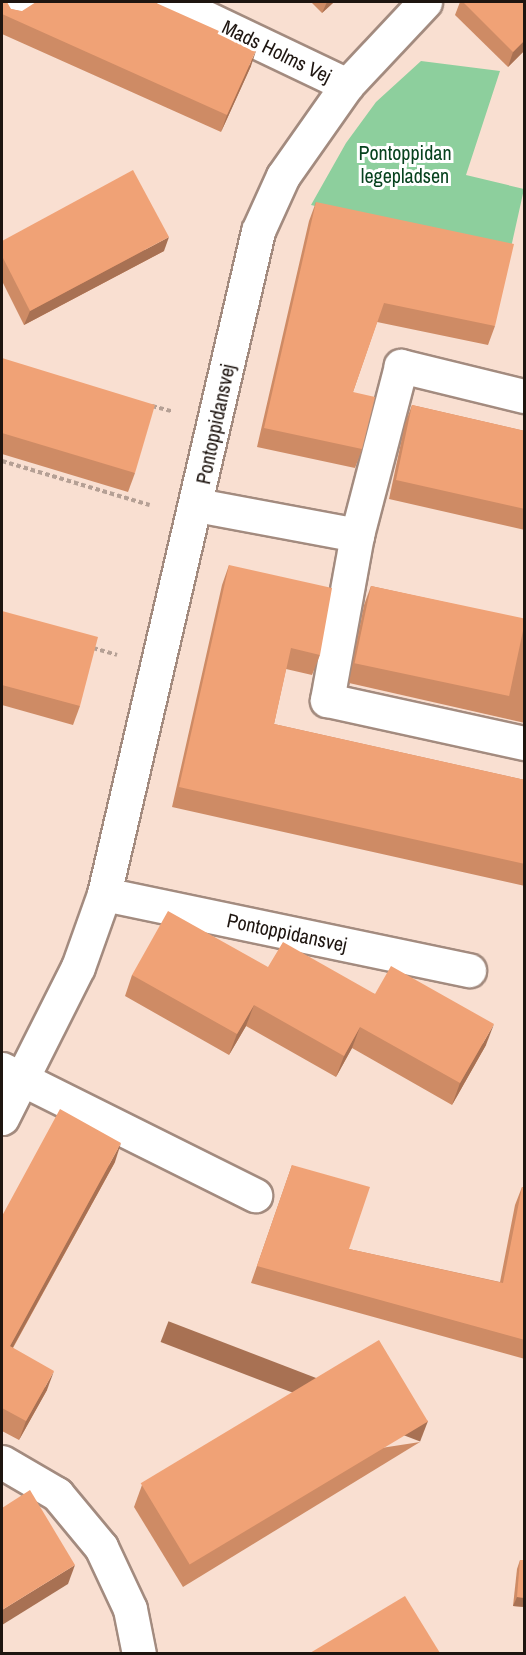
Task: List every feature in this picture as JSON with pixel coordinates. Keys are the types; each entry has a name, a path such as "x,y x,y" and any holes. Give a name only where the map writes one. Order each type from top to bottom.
{"street":[{"name":"Mads Holms Vej","path":"173,2 347,85"},
{"name":"Pontoppidansvej","path":"2,1119 13,1073 78,967 104,894 196,512 258,231 283,176 347,85 425,2"},
{"path":"525,396 401,366 357,535 327,700 525,743"},
{"path":"196,512 357,535"},
{"name":"Pontoppidansvej","path":"104,894 469,970"},
{"path":"13,1073 255,1195"},
{"path":"2,1462 57,1494 101,1547 130,1609 139,1653"}],"path":[{"path":"148,404 215,423"},
{"path":"2,461 196,512"},
{"path":"91,647 158,666"}],"green space":[{"name":"Pontoppidan legepladsen","path":"421,61 500,71 466,175 524,189 510,252 311,205 346,143 376,102"}],"building":[{"path":"2,2 7,2 11,9 22,11 36,2 154,2 257,48 227,115 2,14"},
{"path":"463,2 525,2 525,40 513,52"},
{"path":"133,170 169,237 30,311 2,256 2,241"},
{"path":"316,202 514,244 495,326 384,303 353,392 375,397 362,449 264,428"},
{"path":"2,358 155,405 135,473 2,433"},
{"path":"412,405 525,431 525,509 396,480"},
{"path":"229,565 332,588 320,655 291,648 274,724 525,780 525,864 179,787"},
{"path":"371,586 524,619 509,696 355,663"},
{"path":"2,611 98,637 80,706 2,685"},
{"path":"168,911 268,967 283,942 375,994 391,966 494,1024 460,1083 360,1027 344,1056 254,1005 237,1034 132,975"},
{"path":"60,1109 121,1143 10,1346 54,1371 26,1421 2,1408 2,1216"},
{"path":"292,1165 370,1187 349,1249 503,1283 522,1187 525,1188 525,1340 257,1266"},
{"path":"379,1340 428,1421 190,1565 141,1483"},
{"path":"30,1490 75,1565 2,1610 2,1508"},
{"path":"520,1560 525,1560 525,1598 517,1597"},
{"path":"405,1596 440,1653 310,1653"}]}
